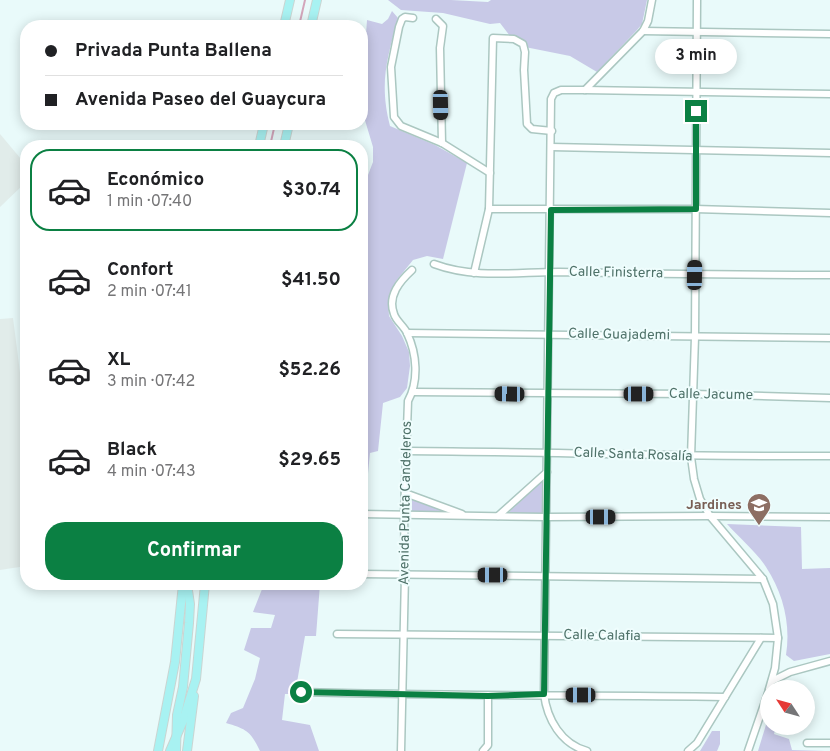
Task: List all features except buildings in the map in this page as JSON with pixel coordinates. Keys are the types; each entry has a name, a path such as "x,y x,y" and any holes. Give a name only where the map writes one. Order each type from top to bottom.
{"main road":[{"path":"285,20 290,0"},
{"path":"312,20 317,0"},
{"path":"158,751 175,662 184,590"},
{"path":"176,751 177,715 189,623 190,604 186,590"},
{"path":"187,751 192,722 204,590"},
{"path":"170,751 196,679"}],"street":[{"path":"585,90 643,31 648,21 652,0"},
{"path":"697,0 695,337 691,456 696,488 710,516 763,579 773,604 778,638 772,680"},
{"path":"413,18 405,17 398,27 391,67 394,118 401,126 442,143 490,173"},
{"path":"436,19 443,26 440,48 442,143"},
{"path":"643,31 830,34"},
{"path":"474,273 489,209 493,38 514,39 525,47 524,70 527,124 532,128 552,131"},
{"path":"587,751 578,749 557,730 549,718 544,694 551,103 554,93 561,90 585,90 830,94"},
{"path":"551,147 830,152"},
{"path":"489,209 696,209 830,213"},
{"name":"Calle Finisterra","path":"434,264 451,270 474,273 550,272 830,276"},
{"name":"Avenida Punta Candeleros","path":"401,751 405,575 404,515 408,401 413,392 416,364 408,333 394,314 392,300 399,282 412,270"},
{"name":"Calle Guajademi","path":"408,333 830,338"},
{"name":"Calle Jacume","path":"413,392 694,394 830,398"},
{"name":"Calle Santa Rosalía","path":"407,451 691,456 830,456"},
{"path":"498,516 547,472"},
{"path":"405,493 469,516"},
{"path":"368,514 546,518 830,517"},
{"path":"368,574 763,579"},
{"name":"Calle Calafia","path":"337,634 778,638"},
{"path":"688,751 697,743 761,638"},
{"path":"774,680 790,672 830,662"},
{"path":"301,692 488,696 544,694 725,697"},
{"path":"483,751 488,745 488,696"},
{"path":"748,751 760,716"},
{"path":"807,743 830,743"}],"shaded area":[{"path":"388,0 488,2 491,0 647,0 642,24 597,72 570,56 525,47 510,36 500,23 490,24 443,13 401,10"},
{"path":"392,11 398,18 388,59 385,84 385,97 390,126 435,145 467,163 443,259 427,256 413,260 396,281 388,300 389,316 402,336 409,352 410,366 407,388 400,397 383,403 378,451 370,453 368,474 368,175 373,162 373,147 368,130 368,20 382,24 388,19"},
{"path":"0,134 20,158 20,188 0,207"},
{"path":"13,318 20,372 20,567 0,570 0,319"},
{"path":"543,480 542,514 507,514"},
{"path":"412,498 454,512 412,512"},
{"path":"727,524 801,527 802,569 830,568 830,654 794,661 786,655 786,620 777,587 762,562"},
{"path":"262,590 320,590 316,636 305,636 295,694 285,694 282,720 310,725 319,751 260,751 248,732 226,723 231,713 243,708 255,679 260,658 244,650 251,628 271,628 275,615 253,612"},
{"path":"712,731 720,731 720,744 717,751 700,751"},
{"path":"763,735 777,735 789,739 792,750 825,751 758,751"}],"waterway":[{"path":"300,20 305,0"},
{"path":"271,140 274,130"}],"place":[{"name":"Jardines","path":"759,526"}],"route":[{"path":"301,692 488,696 544,694 551,210 696,209 696,111"}]}
